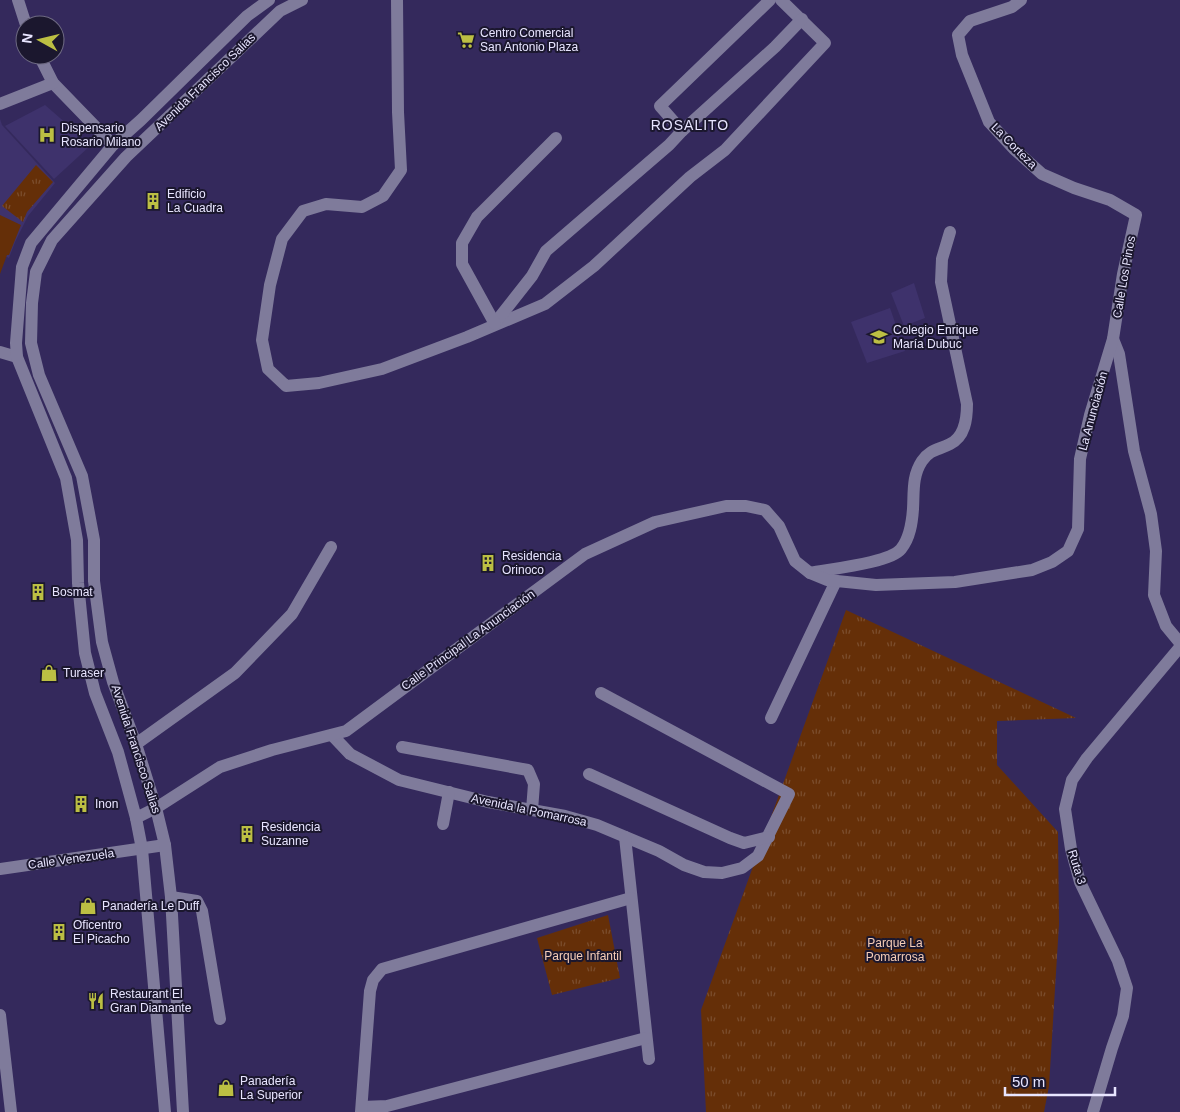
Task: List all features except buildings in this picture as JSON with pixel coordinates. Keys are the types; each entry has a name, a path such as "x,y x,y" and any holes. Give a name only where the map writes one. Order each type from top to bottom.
{"street":[{"path":"18,0 23,15"},
{"name":"Avenida Francisco Salias","path":"165,1112 142,849 136,818 118,752 95,693 85,653 78,582 77,540 66,478 17,357 16,343 22,267 31,244 113,145 247,16 269,0"},
{"name":"Avenida Francisco Salias","path":"184,1112 171,897 165,845 156,808 136,744 113,682 102,642 94,581 94,540 82,476 39,375 31,343 32,303 36,272 52,240 126,157 280,11 302,0"},
{"path":"397,0 398,112 401,170 383,196 362,207 326,204 303,212 282,239 270,285 262,340 268,369 286,386 319,383 382,369 467,337 545,304 594,266 690,176 725,150 824,43 781,0"},
{"path":"682,131 660,106 770,0"},
{"name":"La Corteza","path":"1022,0 1012,7 970,21 958,35 965,62 989,122 1014,149 1042,174 1074,188 1110,200 1136,215"},
{"path":"495,324 532,276 546,251 669,145 775,47 802,19"},
{"path":"44,65 53,82 113,145"},
{"path":"0,104 53,82"},
{"path":"495,324 462,264 462,243 477,217 556,138"},
{"name":"Calle Los Pinos","path":"1113,339 1123,274 1136,215"},
{"path":"810,573 884,559 901,550 907,540 912,522 915,473 928,453 951,444 960,436 967,419 964,388 941,282 942,259 950,232"},
{"path":"1113,339 1119,354 1134,451 1151,514 1156,551 1154,595 1166,626 1180,643"},
{"name":"La Anunciación","path":"1052,562 1068,551 1078,529 1080,459 1090,415 1113,339"},
{"path":"0,352 17,357"},
{"name":"Calle Principal La Anunciación","path":"136,818 156,808 220,766 346,731 586,554 655,522 726,506 746,506 765,510 779,526 795,561 810,573 827,580 836,581 876,585 956,582 1032,570 1052,562"},
{"path":"136,744 235,673 292,614 331,547"},
{"path":"771,718 836,581"},
{"name":"Ruta 3","path":"1093,1112 1123,1016 1127,988 1118,961 1080,882 1070,849 1065,809 1072,780 1087,758 1180,647"},
{"path":"589,774 744,843 768,838 789,794 601,693"},
{"name":"Avenida la Pomarrosa","path":"332,736 350,754 399,780 565,816 596,825 659,851 684,865 704,872 722,873 742,868 758,856 768,838"},
{"path":"402,747 528,770 534,784 532,810"},
{"path":"443,824 449,792"},
{"path":"625,836 649,1059"},
{"name":"Calle Venezuela","path":"0,869 165,845"},
{"path":"171,897 197,901 202,911 220,1019"},
{"path":"631,898 382,970 373,980 370,991 362,1110 387,1106 646,1038"},
{"path":"0,1015 11,1112"}],"shaded area":[{"name":"Dispensario Rosario Milano","path":"45,105 91,145 54,179 5,126"},
{"path":"0,119 2,125 55,183 28,216 9,258 3,255 0,247"},
{"path":"914,283 925,318 904,326 891,293"},
{"name":"Colegio Enrique María Dubuc","path":"890,308 905,351 867,363 851,322"}],"green space":[{"path":"36,165 53,182 27,212 23,222 2,206"},
{"path":"0,215 21,225 0,274"},
{"name":"Parque La Pomarrosa","path":"846,610 1076,718 997,721 997,765 1058,832 1059,924 1049,1086 1044,1112 706,1112 701,1010"},
{"name":"Parque Infantil","path":"608,915 620,978 552,995 537,938"}],"place":[{"name":"Centro Comercial San Antonio Plaza","path":"466,40"},
{"name":"Dispensario Rosario Milano","path":"47,135"},
{"name":"Edificio La Cuadra","path":"153,201"},
{"name":"Colegio Enrique María Dubuc","path":"879,337"},
{"name":"Residencia Orinoco","path":"488,563"},
{"name":"Bosmat","path":"38,592"},
{"name":"Turaser","path":"49,673"},
{"name":"Inon","path":"81,804"},
{"name":"Residencia Suzanne","path":"247,834"},
{"name":"Panadería Le Duff","path":"88,906"},
{"name":"Oficentro El Picacho","path":"59,932"},
{"name":"Restaurant El Gran Diamante","path":"96,1001"},
{"name":"Panadería La Superior","path":"226,1088"}],"district":[{"name":"ROSALITO","path":"690,125"}]}
